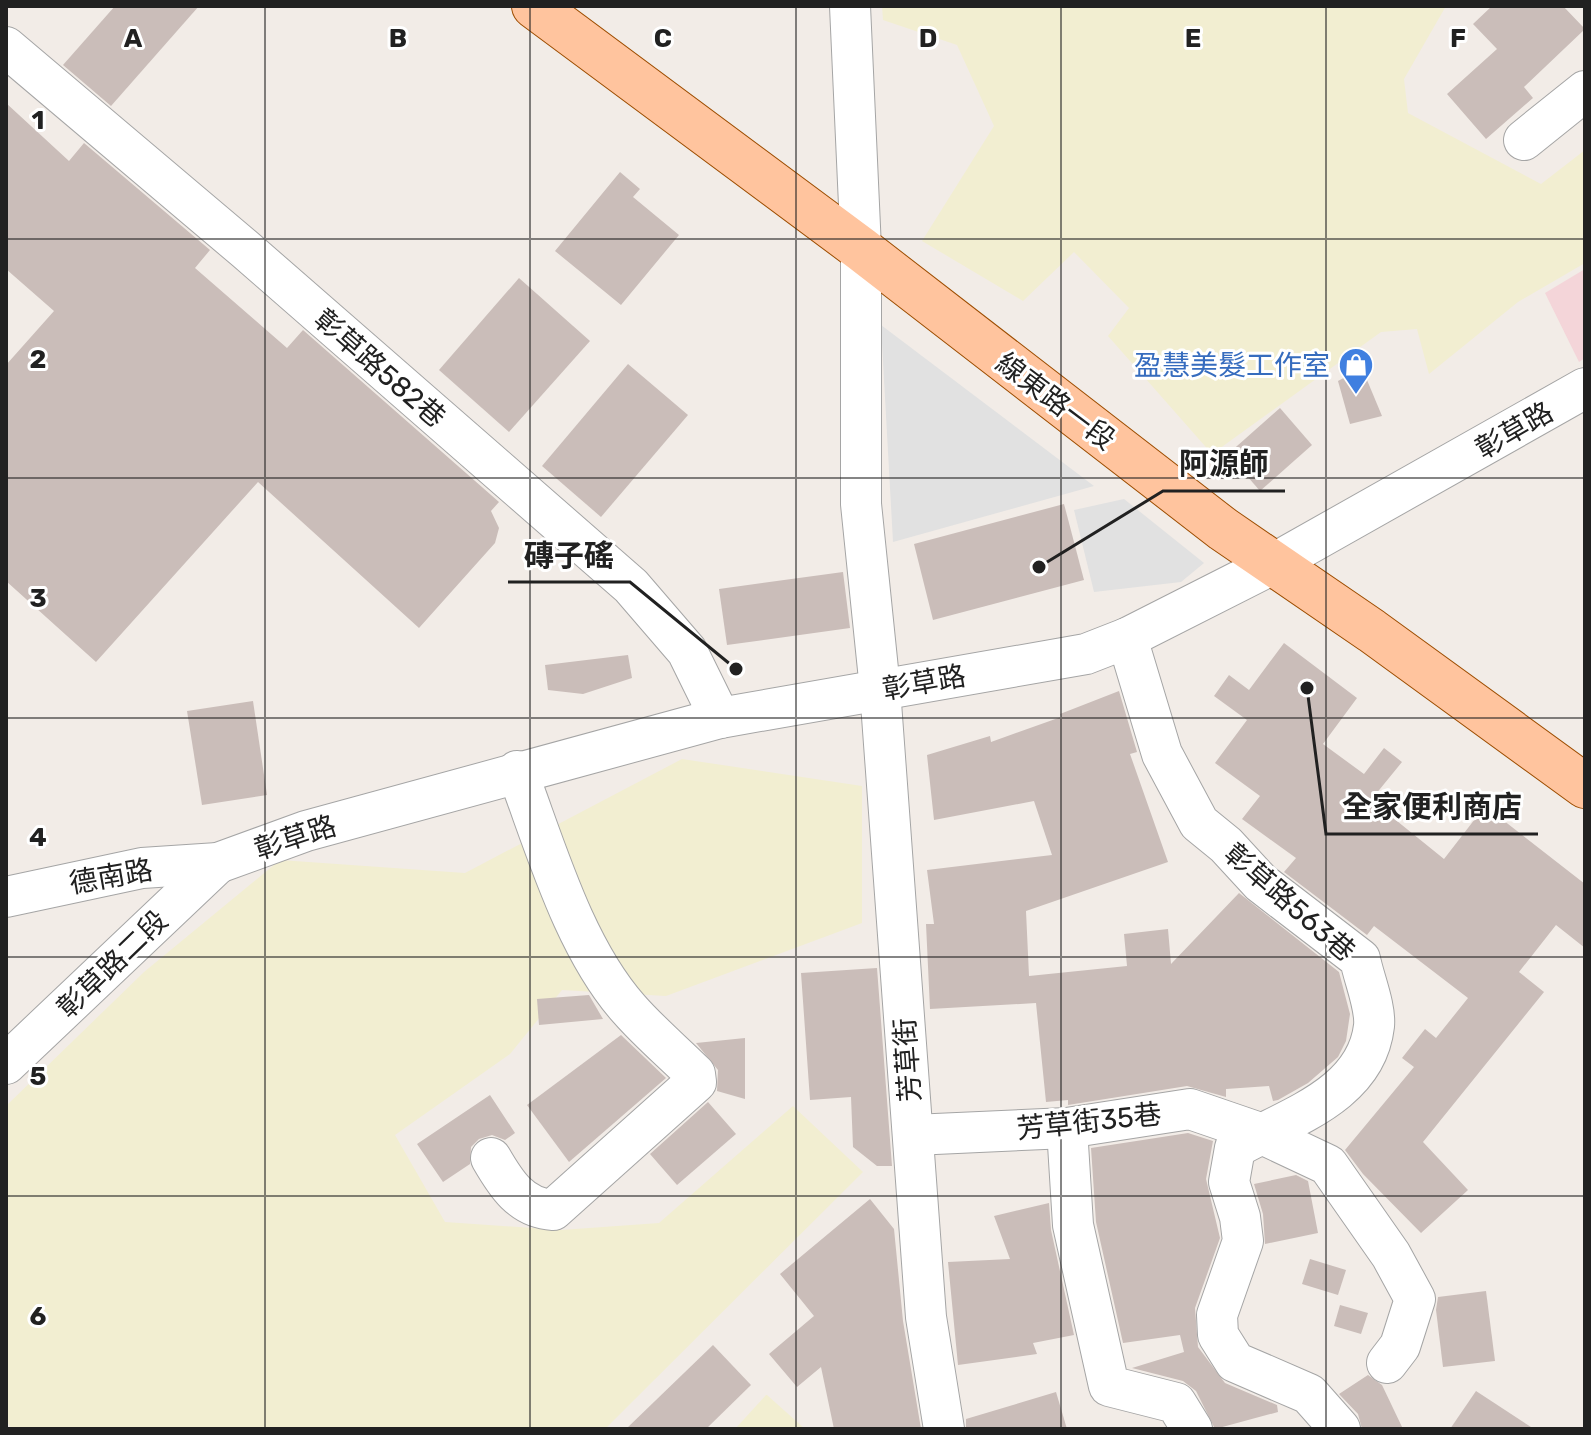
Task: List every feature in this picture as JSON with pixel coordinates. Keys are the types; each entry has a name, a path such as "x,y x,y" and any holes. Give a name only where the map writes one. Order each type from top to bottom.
{"main road":[{"name":"線東路一段","path":"534,6 861,249 1273,564 1585,786"}],"street":[{"name":"芳草街","path":"850,6 861,249 861,504 880,689 926,1317 944,1429"},
{"name":"彰草路582巷","path":"6,47 246,250 631,586 687,651 720,718"},
{"path":"1524,140 1585,91"},
{"name":"彰草路","path":"218,863 306,831 720,718 1086,654 1127,638 1273,564 1585,388"},
{"name":"彰草路563巷","path":"1127,638 1162,754 1199,823 1226,845 1261,883 1360,959 1374,1025 1359,1070 1330,1097 1235,1148 1229,1182 1240,1217 1243,1241 1217,1315 1218,1335 1235,1362 1309,1394 1340,1429"},
{"path":"491,1158 508,1186 525,1202 553,1210 696,1082 695,1074 628,1008 596,962 558,882 517,771"},
{"name":"德南路","path":"6,897 142,868 218,863"},
{"name":"彰草路二段","path":"6,1064 218,863"},
{"name":"芳草街35巷","path":"913,1135 1067,1128 1190,1109 1260,1133 1328,1165 1391,1255 1415,1299 1400,1346 1387,1363"},
{"path":"1067,1128 1073,1225 1109,1386 1176,1403 1192,1429"}],"shaded area":[{"path":"882,6 1446,6 1404,79 1408,113 1541,184 1585,150 1585,263 1518,302 1429,374 1417,329 1381,332 1212,454 1108,336 1129,308 1074,252 1023,301 922,241 994,126 957,45 883,20"},
{"path":"1585,269 1585,358 1579,362 1545,293"},
{"path":"881,325 1094,486 893,542"},
{"path":"1124,499 1204,563 1181,582 1094,592 1074,510"},
{"path":"682,759 862,786 862,923 666,996 562,990 510,1054 395,1135 445,1222 561,1230 659,1223 793,1106 863,1172 605,1429 12,1429 6,1421 6,1106 144,972 280,860 465,873"},
{"path":"767,1395 805,1429 735,1429"}],"building":[{"path":"115,6 199,6 111,106 63,65"},
{"path":"1492,6 1563,6 1585,29 1524,87 1533,98 1486,139 1447,94 1497,49 1473,24"},
{"path":"6,103 69,161 84,143 210,250 195,268 287,348 303,330 499,502 491,511 499,528 495,543 419,628 258,482 96,662 6,581 6,365 54,311 6,269"},
{"path":"620,172 640,189 633,197 679,235 621,305 555,251"},
{"path":"519,278 590,341 509,432 439,370"},
{"path":"628,364 688,415 601,517 542,466"},
{"path":"1362,368 1382,416 1350,424 1338,381"},
{"path":"1280,408 1312,445 1260,491 1228,454"},
{"path":"1064,504 1084,580 933,620 914,544"},
{"path":"843,572 850,628 727,645 719,589"},
{"path":"1284,643 1357,698 1323,744 1364,774 1384,748 1402,762 1371,800 1444,859 1485,806 1585,884 1585,948 1556,925 1519,972 1544,992 1423,1142 1468,1190 1421,1233 1363,1174 1345,1150 1414,1067 1402,1058 1425,1029 1436,1038 1468,998 1374,926 1367,935 1284,872 1296,858 1242,819 1260,796 1215,763 1247,720 1214,696 1229,675 1249,690"},
{"path":"628,655 632,678 583,694 548,690 545,665"},
{"path":"1119,691 1137,752 1130,754 1168,862 1026,911 1029,976 1127,966 1124,934 1168,929 1171,964 1239,893 1339,972 1350,1014 1346,1041 1338,1057 1308,1083 1278,1100 1273,1101 1269,1086 1226,1089 1226,1097 1187,1086 1068,1105 1068,1100 1046,1102 1036,1003 930,1009 926,924 934,924 927,870 1052,855 1034,801 934,820 927,755 990,736 991,742 1061,717 1060,714"},
{"path":"253,701 267,795 202,805 187,711"},
{"path":"877,968 892,1166 877,1166 853,1147 851,1097 810,1100 801,973"},
{"path":"589,995 603,1019 539,1025 537,999"},
{"path":"621,1035 666,1078 569,1162 527,1105"},
{"path":"745,1038 745,1099 717,1091 718,1070 696,1043"},
{"path":"490,1095 515,1133 505,1140 492,1135 479,1139 471,1147 470,1164 443,1182 417,1144"},
{"path":"708,1102 736,1134 677,1185 650,1154"},
{"path":"1188,1133 1213,1141 1206,1179 1220,1238 1195,1308 1198,1347 1225,1383 1277,1405 1278,1412 1215,1429 1196,1391 1183,1381 1132,1368 1184,1352 1180,1335 1123,1343 1096,1222 1091,1148"},
{"path":"1296,1175 1308,1181 1318,1233 1265,1244 1263,1214 1254,1184"},
{"path":"870,1199 894,1229 903,1321 921,1429 834,1429 821,1367 797,1387 769,1354 814,1316 780,1274"},
{"path":"1049,1203 1051,1230 1074,1335 1033,1343 1037,1354 958,1365 948,1262 1010,1259 994,1216"},
{"path":"1310,1259 1346,1270 1338,1295 1302,1284"},
{"path":"1486,1291 1495,1361 1443,1367 1436,1310 1438,1297"},
{"path":"1340,1305 1368,1313 1361,1334 1334,1326"},
{"path":"713,1345 751,1385 706,1429 626,1429"},
{"path":"1368,1375 1382,1385 1403,1429 1362,1429 1358,1414 1339,1394"},
{"path":"1476,1391 1534,1429 1450,1429"},
{"path":"1056,1392 1067,1429 966,1429 966,1419"}],"place":[{"name":"盈慧美髮工作室","path":"1356,396"},
{"name":"阿源師","path":"1039,567"},
{"name":"磚子磘","path":"736,669"},
{"name":"全家便利商店","path":"1307,688"}]}
